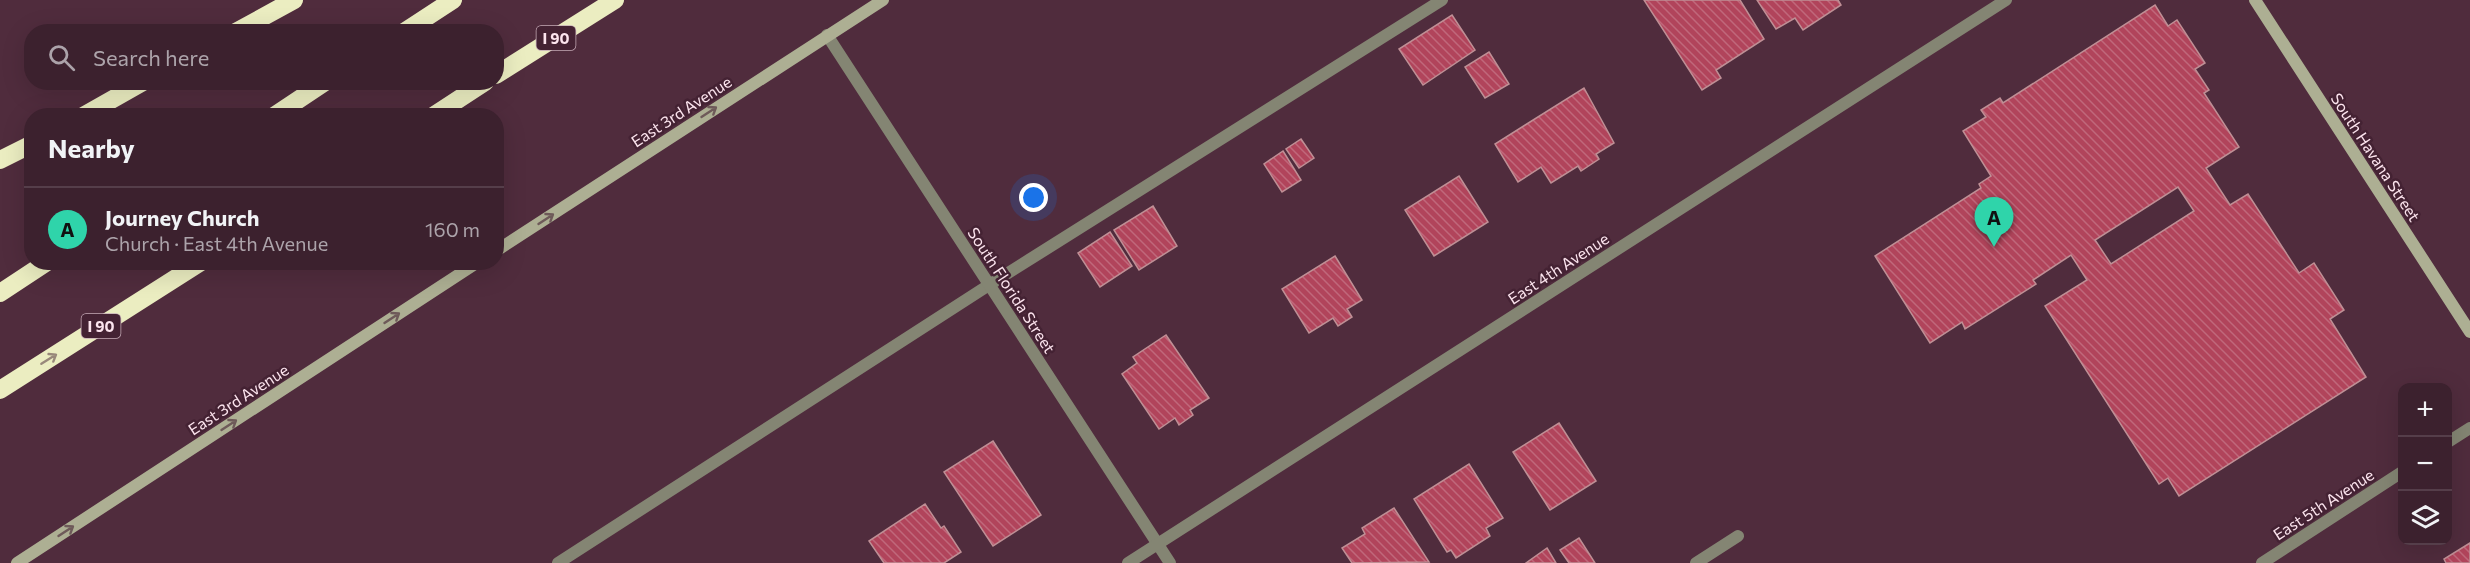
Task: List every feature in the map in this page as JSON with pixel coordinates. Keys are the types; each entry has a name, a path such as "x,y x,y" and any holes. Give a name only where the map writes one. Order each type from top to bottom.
{"highway":[{"path":"250,24 294,0"},
{"path":"416,24 453,0"},
{"name":"I 90","path":"504,70 615,0"},
{"path":"97,108 129,90"},
{"path":"286,108 313,90"},
{"path":"445,108 473,90"},
{"path":"0,160 24,148"},
{"path":"0,293 35,270"},
{"name":"I 90","path":"0,390 188,270"}],"street":[{"name":"East 3rd Avenue","path":"504,246 884,0"},
{"path":"558,563 989,285 1442,0"},
{"name":"East 4th Avenue","path":"1128,563 2006,0"},
{"name":"South Havana Street","path":"2255,0 2470,332"},
{"name":"South Florida Street","path":"827,35 1170,563"},
{"name":"East 3rd Avenue","path":"17,563 466,270"},
{"path":"2452,439 2470,428"},
{"name":"East 5th Avenue","path":"2262,563 2398,475"},
{"path":"1696,563 1738,536"}],"building":[{"path":"1644,0 1740,0 1764,39 1716,70 1721,78 1702,90"},
{"path":"1757,0 1838,0 1841,5 1803,30 1795,18 1776,29"},
{"path":"2155,5 2168,26 2177,20 2205,63 2195,69 2209,90 2204,93 2239,147 2206,168 2230,205 2248,194 2299,273 2314,263 2344,310 2330,319 2366,377 2179,496 2168,478 2159,484 2045,306 2087,280 2071,255 2033,280 2036,284 1965,329 1962,322 1930,343 1875,256 1981,188 1979,184 1991,176 1963,131 1986,117 1981,110 2000,98 2003,103","holes":["2178,187 2194,211 2111,264 2095,240"]},
{"path":"1452,15 1475,50 1423,85 1399,49"},
{"path":"1489,52 1509,84 1485,98 1465,67"},
{"path":"1584,88 1614,143 1596,154 1599,159 1581,171 1578,166 1551,183 1541,167 1518,182 1495,144"},
{"path":"1301,139 1314,158 1299,168 1286,149"},
{"path":"1283,151 1301,180 1282,192 1264,164"},
{"path":"1459,176 1488,222 1434,256 1405,210"},
{"path":"1153,206 1177,246 1139,270 1114,230"},
{"path":"1110,232 1132,266 1100,287 1078,253"},
{"path":"1335,256 1362,300 1347,309 1352,317 1338,326 1333,318 1309,333 1282,289"},
{"path":"1166,335 1209,398 1190,410 1193,415 1179,425 1175,418 1159,429 1122,374 1137,363 1133,357"},
{"path":"1559,423 1596,481 1550,510 1513,452"},
{"path":"993,441 1041,515 993,546 944,472"},
{"path":"1469,464 1503,518 1486,528 1490,536 1456,558 1451,550 1447,552 1414,499"},
{"path":"925,504 941,528 944,526 961,552 944,563 884,563 869,541"},
{"path":"1394,508 1429,562 1352,563 1342,548 1365,534 1362,528"},
{"path":"1579,538 1595,563 1569,563 1560,550"},
{"path":"2470,543 2470,563 2446,563 2444,559"},
{"path":"1547,548 1556,563 1526,563"}],"place":[{"name":"Journey Church","path":"1994,247"}]}
